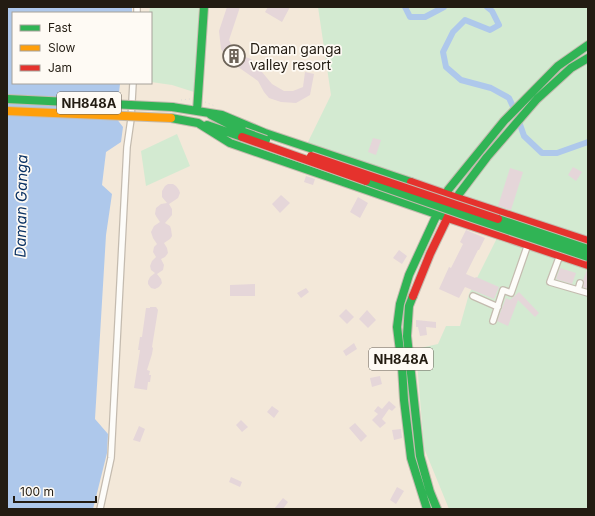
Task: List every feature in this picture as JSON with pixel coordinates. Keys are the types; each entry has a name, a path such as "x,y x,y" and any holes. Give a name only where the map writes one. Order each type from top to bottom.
{"main road":[{"path":"204,7 197,111 222,115 265,133 588,241"},
{"path":"437,214 448,190 504,121 558,66 588,45"},
{"path":"588,58 571,68 527,110 487,157 459,194 448,218 588,264"},
{"name":"NH848A","path":"7,99 172,107 197,111"},
{"name":"NH848A","path":"7,111 171,118 198,122 230,143 448,218 430,254 409,306 407,336 420,456 430,492 437,509"},
{"path":"206,113 243,135 472,218 588,257"},
{"path":"198,122 307,155 588,249"},
{"name":"NH848A","path":"427,509 411,458 404,400 398,327 400,304 409,276 437,214"}],"street":[{"path":"100,509 110,458 127,147 134,84"},
{"path":"493,321 503,290 511,293 528,244"},
{"path":"560,255 550,282 588,293"},
{"path":"578,290 580,283"},
{"path":"473,296 498,307"}],"green space":[{"path":"150,7 199,7 194,92 172,85 152,82 152,12 149,12"},
{"path":"318,7 588,7 588,237 307,144 331,95"},
{"path":"177,134 190,166 146,186 141,151"},
{"path":"498,236 588,268 588,509 449,509 424,448 416,349 438,344 446,326 460,326 469,294"}],"water":[{"name":"Daman Ganga","path":"7,7 132,7 132,12 12,12 12,84 120,84 116,118 123,127 121,142 106,152 102,185 112,194 106,235 95,419 108,434 107,453 93,509 7,509"}],"building":[{"name":"Daman ganga valley resort","path":"227,7 240,7 229,40 235,53 251,59 272,84 284,91 293,91 303,87 305,72 314,74 310,95 296,103 281,102 269,98 258,81 228,60 221,49 219,31"},
{"path":"268,7 290,7 282,22 265,12"},
{"path":"373,138 381,140 376,155 368,152"},
{"path":"573,167 582,172 576,181 568,175"},
{"path":"510,168 523,172 511,210 498,206"},
{"path":"306,176 315,179 313,185 304,182"},
{"path":"168,184 173,184 176,186 180,193 178,198 169,204 172,209 172,215 165,223 170,226 172,236 164,243 168,253 161,259 164,265 163,270 157,274 162,283 155,289 151,288 148,284 150,277 155,273 151,270 150,266 156,257 153,252 154,247 157,244 151,232 154,226 160,222 155,214 156,208 161,204 167,203 162,197 162,191"},
{"path":"281,195 290,203 280,213 272,204"},
{"path":"358,197 368,203 360,218 350,212"},
{"path":"466,230 485,238 466,274 499,287 494,299 465,287 459,298 439,289 449,267 451,268 463,244 460,242"},
{"path":"399,250 407,256 402,264 393,258"},
{"path":"560,268 576,273 572,284 556,279"},
{"path":"587,270 588,289 583,287 583,280"},
{"path":"255,284 255,296 230,296 230,285"},
{"path":"306,288 309,292 301,298 297,293"},
{"path":"519,292 539,313 535,317 518,300 508,326 497,321 506,298 510,300"},
{"path":"156,307 158,310 152,354 147,370 150,371 149,375 151,375 147,390 134,388 140,350 138,350 140,337 142,337 146,308"},
{"path":"346,309 354,317 347,324 339,316"},
{"path":"367,310 376,320 368,328 359,319"},
{"path":"416,320 436,322 436,328 426,327 427,335 420,336 418,327 416,327"},
{"path":"354,343 357,349 346,356 343,351"},
{"path":"380,376 382,384 372,387 370,378"},
{"path":"389,401 396,407 392,411 389,409 382,419 386,423 380,428 372,420 378,414 374,411 378,406 382,409"},
{"path":"272,406 279,411 274,418 267,412"},
{"path":"241,420 248,427 242,432 236,425"},
{"path":"355,423 367,436 361,442 349,428"},
{"path":"139,426 145,429 140,442 133,440"},
{"path":"401,429 402,438 394,440 392,430"},
{"path":"231,477 242,482 240,487 229,482"},
{"path":"397,487 404,491 396,504 390,500"},
{"path":"283,498 288,502 283,509 274,509"}],"waterway":[{"path":"405,7 410,17 425,17 444,7"},
{"path":"487,7 492,11 499,25 490,30 465,20 453,32 443,52 446,67 461,80 491,88 509,98 524,136 542,153 557,153 588,142"}],"traffic: fast":[{"path":"197,111 204,7"},
{"path":"447,194 448,190 504,121 558,66 588,45"},
{"path":"457,198 487,157 537,99 571,68 588,58"},
{"path":"7,99 172,107"},
{"path":"172,107 222,115 265,133 411,182"},
{"path":"211,115 244,132"},
{"path":"171,118 198,123 230,143 442,216"},
{"path":"207,125 242,137"},
{"path":"244,132 266,140"},
{"path":"366,181 588,257"},
{"path":"427,509 411,458 397,327 400,304 409,275 444,199"},
{"path":"498,219 588,249"},
{"path":"413,296 409,306 407,336 420,456 430,492 437,509"}],"traffic: jam":[{"path":"242,137 366,181"},
{"path":"311,156 498,219"},
{"path":"411,182 457,198 430,254 413,296"},
{"path":"457,198 588,241"},
{"path":"448,218 588,265"}],"traffic: slow":[{"path":"7,111 171,118"}],"place":[{"name":"Daman ganga valley resort","path":"234,56"}]}
